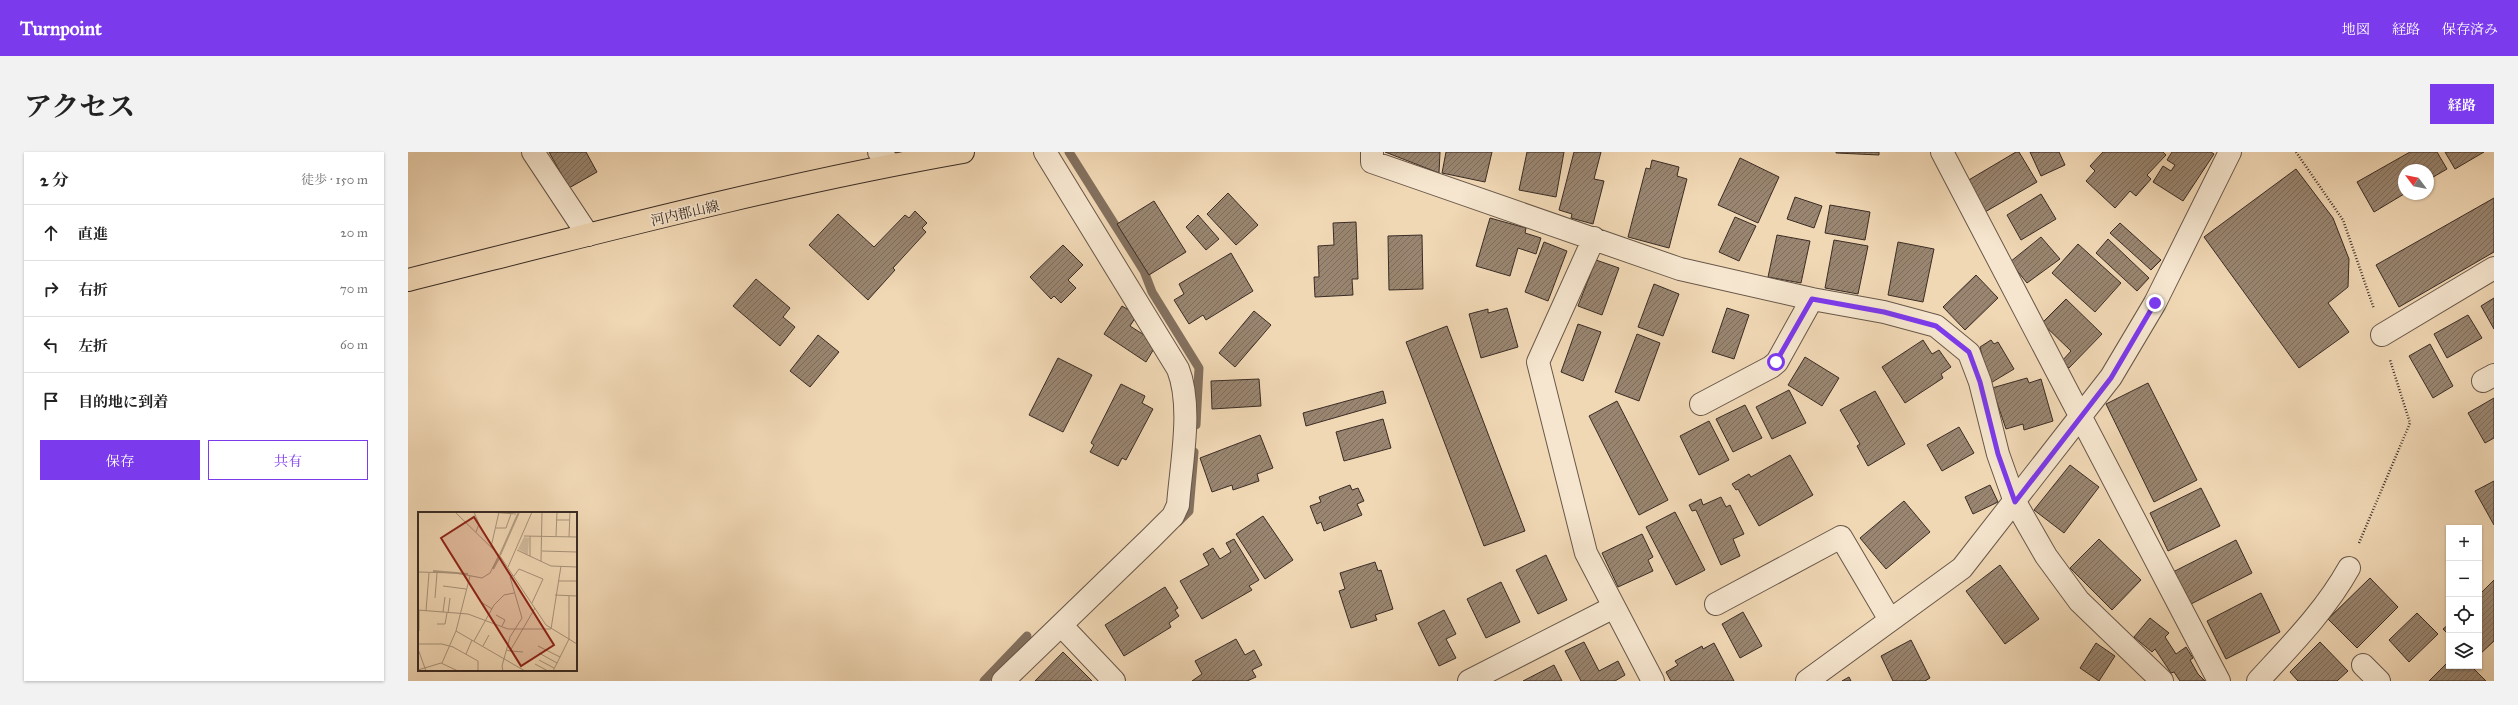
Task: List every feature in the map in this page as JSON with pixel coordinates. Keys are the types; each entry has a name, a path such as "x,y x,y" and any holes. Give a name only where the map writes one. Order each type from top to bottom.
{"main road":[{"name":"河内郡山線","path":"408,280 885,158 963,152"}],"street":[{"path":"533,152 588,235"},
{"path":"1002,681 1173,516 1178,505 1185,405 1183,381 1178,369 1045,152"},
{"path":"1372,152 1372,162 1680,269 1812,299 1884,312 1936,326 1969,352 1980,382 1998,454 2015,502 2046,556 2079,600 2162,681"},
{"path":"1942,152 2219,681"},
{"path":"1807,681 1962,568 2015,502 2111,378 2155,303 2230,152"},
{"path":"1594,238 1538,362 1586,553 1653,681"},
{"path":"2382,335 2494,268"},
{"path":"1701,404 1771,367 1776,362 1812,299"},
{"path":"1716,604 1841,537 1890,620"},
{"path":"2258,681 2313,621 2336,591 2349,568"},
{"path":"1469,681 1614,607"},
{"path":"1061,625 1114,681"},
{"path":"2363,665 2379,681"}],"building":[{"path":"549,152 586,152 597,172 569,188"},
{"path":"1385,152 1440,152 1439,173"},
{"path":"1446,152 1492,152 1485,182 1442,173"},
{"path":"1527,152 1564,152 1556,197 1519,190"},
{"path":"1574,152 1601,152 1594,179 1604,181 1593,224 1571,218 1572,214 1559,210"},
{"path":"1879,152 1879,155 1836,153"},
{"path":"2016,152 2019,152 2037,182 1985,212 1967,181"},
{"path":"2030,152 2059,152 2065,165 2041,176"},
{"path":"2103,152 2163,152 2166,155 2147,175 2151,179 2136,196 2130,191 2115,208 2086,181 2095,171 2090,166"},
{"path":"2172,152 2211,152 2214,154 2183,201 2153,182 2163,166 2171,171 2175,165 2167,160"},
{"path":"2410,152 2437,152 2447,169 2434,177 2434,164 2398,164 2398,198 2374,212 2357,182"},
{"path":"2445,152 2484,152 2455,169"},
{"path":"1740,158 1779,177 1758,223 1718,205"},
{"path":"1652,160 1679,167 1677,176 1687,179 1669,248 1628,237 1646,168 1650,169"},
{"path":"2296,169 2333,218 2349,259 2348,287 2328,303 2349,332 2299,368 2204,237"},
{"path":"1228,193 1258,225 1236,245 1207,214"},
{"path":"2041,194 2056,219 2021,240 2007,215"},
{"path":"1795,197 1822,206 1814,228 1787,219"},
{"path":"2494,198 2494,252 2399,307 2376,265"},
{"path":"1154,201 1186,252 1149,275 1117,224"},
{"path":"1830,205 1870,212 1865,240 1825,233"},
{"path":"915,211 927,223 922,228 926,232 893,268 895,270 868,300 809,245 838,214 874,247 905,215 909,218"},
{"path":"1198,215 1219,239 1206,250 1186,227"},
{"path":"1735,217 1756,226 1739,261 1719,252"},
{"path":"1490,218 1526,228 1525,233 1541,238 1536,254 1518,248 1510,276 1476,266"},
{"path":"1356,222 1358,279 1352,279 1353,295 1315,297 1314,277 1319,277 1318,246 1334,245 1333,223"},
{"path":"2120,223 2161,260 2151,270 2110,233"},
{"path":"1422,235 1423,289 1389,290 1388,236"},
{"path":"1777,235 1810,241 1801,283 1768,277"},
{"path":"2041,237 2060,259 2027,283 2010,262"},
{"path":"2108,239 2149,278 2137,291 2096,253"},
{"path":"1834,240 1868,246 1858,294 1825,288"},
{"path":"1544,242 1567,251 1548,301 1525,292"},
{"path":"1898,242 1934,249 1923,302 1888,295"},
{"path":"2078,244 2121,283 2095,312 2052,273"},
{"path":"1063,245 1083,265 1068,280 1076,288 1061,303 1054,296 1051,299 1030,277"},
{"path":"1231,253 1253,291 1206,320 1203,315 1189,324 1174,300 1184,294 1179,284"},
{"path":"1596,260 1619,268 1602,315 1578,306"},
{"path":"1976,275 1998,298 1965,330 1943,307"},
{"path":"756,279 790,308 783,317 795,327 780,346 733,306"},
{"path":"1654,284 1679,294 1663,336 1638,327"},
{"path":"2494,298 2494,329 2481,306"},
{"path":"2066,299 2102,334 2069,368 2062,361 2071,351 2042,323"},
{"path":"1122,306 1137,315 1130,326 1152,340 1155,347 1146,362 1104,334"},
{"path":"1507,308 1518,347 1481,358 1469,314 1488,309 1488,313"},
{"path":"1727,308 1749,315 1734,359 1712,352"},
{"path":"1254,311 1271,325 1235,367 1219,353"},
{"path":"2468,315 2482,338 2447,358 2434,334"},
{"path":"1578,324 1601,332 1583,381 1561,372"},
{"path":"1447,326 1525,531 1484,546 1406,342"},
{"path":"1637,334 1660,343 1639,401 1615,392"},
{"path":"818,335 839,352 810,387 790,371"},
{"path":"1923,340 1932,354 1939,350 1951,367 1941,374 1943,378 1905,403 1882,367"},
{"path":"1991,340 1994,344 1998,342 2014,369 1989,384 1980,347"},
{"path":"2430,344 2453,386 2433,398 2409,356"},
{"path":"1805,357 1839,378 1822,406 1788,385"},
{"path":"1058,358 1092,375 1063,432 1029,415"},
{"path":"2027,378 2029,383 2041,379 2053,421 2024,430 2023,424 2006,429 1992,388"},
{"path":"1259,379 1261,406 1212,409 1211,381"},
{"path":"2148,383 2197,480 2154,502 2106,404"},
{"path":"1121,384 1145,396 1142,403 1153,409 1126,460 1122,458 1118,466 1090,452 1094,445 1091,443"},
{"path":"1789,390 1806,423 1772,439 1756,407"},
{"path":"1383,391 1386,403 1306,426 1303,413"},
{"path":"1875,391 1905,444 1868,466 1857,446 1860,444 1840,410"},
{"path":"2494,398 2494,438 2485,443 2468,413"},
{"path":"1617,401 1668,500 1639,515 1589,416"},
{"path":"1745,405 1762,438 1733,452 1716,419"},
{"path":"1383,419 1391,448 1344,461 1336,432"},
{"path":"1709,421 1729,460 1699,475 1680,436"},
{"path":"1959,427 1974,453 1942,471 1927,445"},
{"path":"1260,435 1273,468 1257,474 1259,481 1233,490 1232,485 1212,492 1200,458"},
{"path":"1790,455 1813,495 1759,526 1738,489 1736,490 1732,484 1749,474 1751,477"},
{"path":"2070,465 2099,487 2064,533 2034,510"},
{"path":"2494,481 2494,525 2475,491"},
{"path":"1350,485 1352,490 1358,488 1364,501 1357,504 1362,515 1324,531 1321,522 1317,524 1310,506 1321,502 1319,497"},
{"path":"1990,485 1998,502 1973,514 1965,497"},
{"path":"2201,488 2220,526 2168,551 2150,513"},
{"path":"1721,497 1726,507 1730,505 1744,534 1733,539 1740,556 1721,565 1696,510 1692,511 1689,505 1701,499 1703,505"},
{"path":"1904,501 1930,532 1886,569 1860,538"},
{"path":"1675,512 1705,570 1676,585 1646,527"},
{"path":"1263,516 1293,560 1265,579 1236,534"},
{"path":"1642,534 1653,557 1648,560 1653,571 1618,587 1602,553"},
{"path":"1234,539 1259,580 1249,586 1252,590 1202,619 1180,581 1209,565 1203,554 1213,548 1220,559 1231,552 1226,543"},
{"path":"2099,539 2141,580 2112,610 2070,568"},
{"path":"2236,540 2252,573 2189,605 2173,572"},
{"path":"1546,555 1567,600 1538,614 1516,570"},
{"path":"1375,562 1378,571 1381,570 1393,609 1375,615 1377,620 1351,628 1339,591 1345,589 1340,573"},
{"path":"2000,565 2039,619 2005,644 1966,591"},
{"path":"2370,578 2398,607 2357,648 2328,619"},
{"path":"2494,580 2494,641 2482,652 2482,597 2482,592"},
{"path":"1501,582 1520,622 1486,638 1467,599"},
{"path":"1165,587 1178,608 1175,610 1179,616 1169,623 1171,627 1124,656 1105,625"},
{"path":"2261,593 2280,632 2226,659 2207,621"},
{"path":"1444,610 1456,634 1446,639 1456,658 1439,666 1418,623"},
{"path":"1743,612 1762,646 1740,658 1722,624"},
{"path":"2417,613 2438,634 2409,662 2389,640"},
{"path":"2150,618 2169,633 2165,637 2176,654 2186,647 2193,658 2190,660 2198,674 2205,681 2180,681 2174,672 2171,673 2155,649 2152,652 2134,637"},
{"path":"1236,639 1245,655 1254,650 1262,665 1252,670 1256,677 1247,681 1192,681 1202,674 1195,661"},
{"path":"1911,640 1930,678 1925,681 1893,681 1881,656"},
{"path":"1584,642 1599,671 1618,661 1625,675 1615,681 1581,681 1565,651"},
{"path":"2320,642 2348,671 2337,681 2298,681 2290,672"},
{"path":"1714,643 1734,681 1671,681 1666,672 1678,665 1675,661 1702,646 1703,649"},
{"path":"2096,643 2115,656 2099,681 2080,668"},
{"path":"1063,652 1092,681 1035,681"},
{"path":"2446,664 2446,669 2474,669 2486,681 2429,681"},
{"path":"1554,665 1562,681 1523,681"},
{"path":"1849,677 1851,681 1842,681"}],"waterway":[{"path":"1069,152 1144,271 1152,292 1199,368 1196,425"},
{"path":"1178,522 1189,511 1194,452"},
{"path":"984,681 1027,636"}],"route":[{"path":"1776,362 1812,299 1884,312 1936,326 1969,352 1980,382 1998,454 2015,502 2111,378 2155,303"}]}
